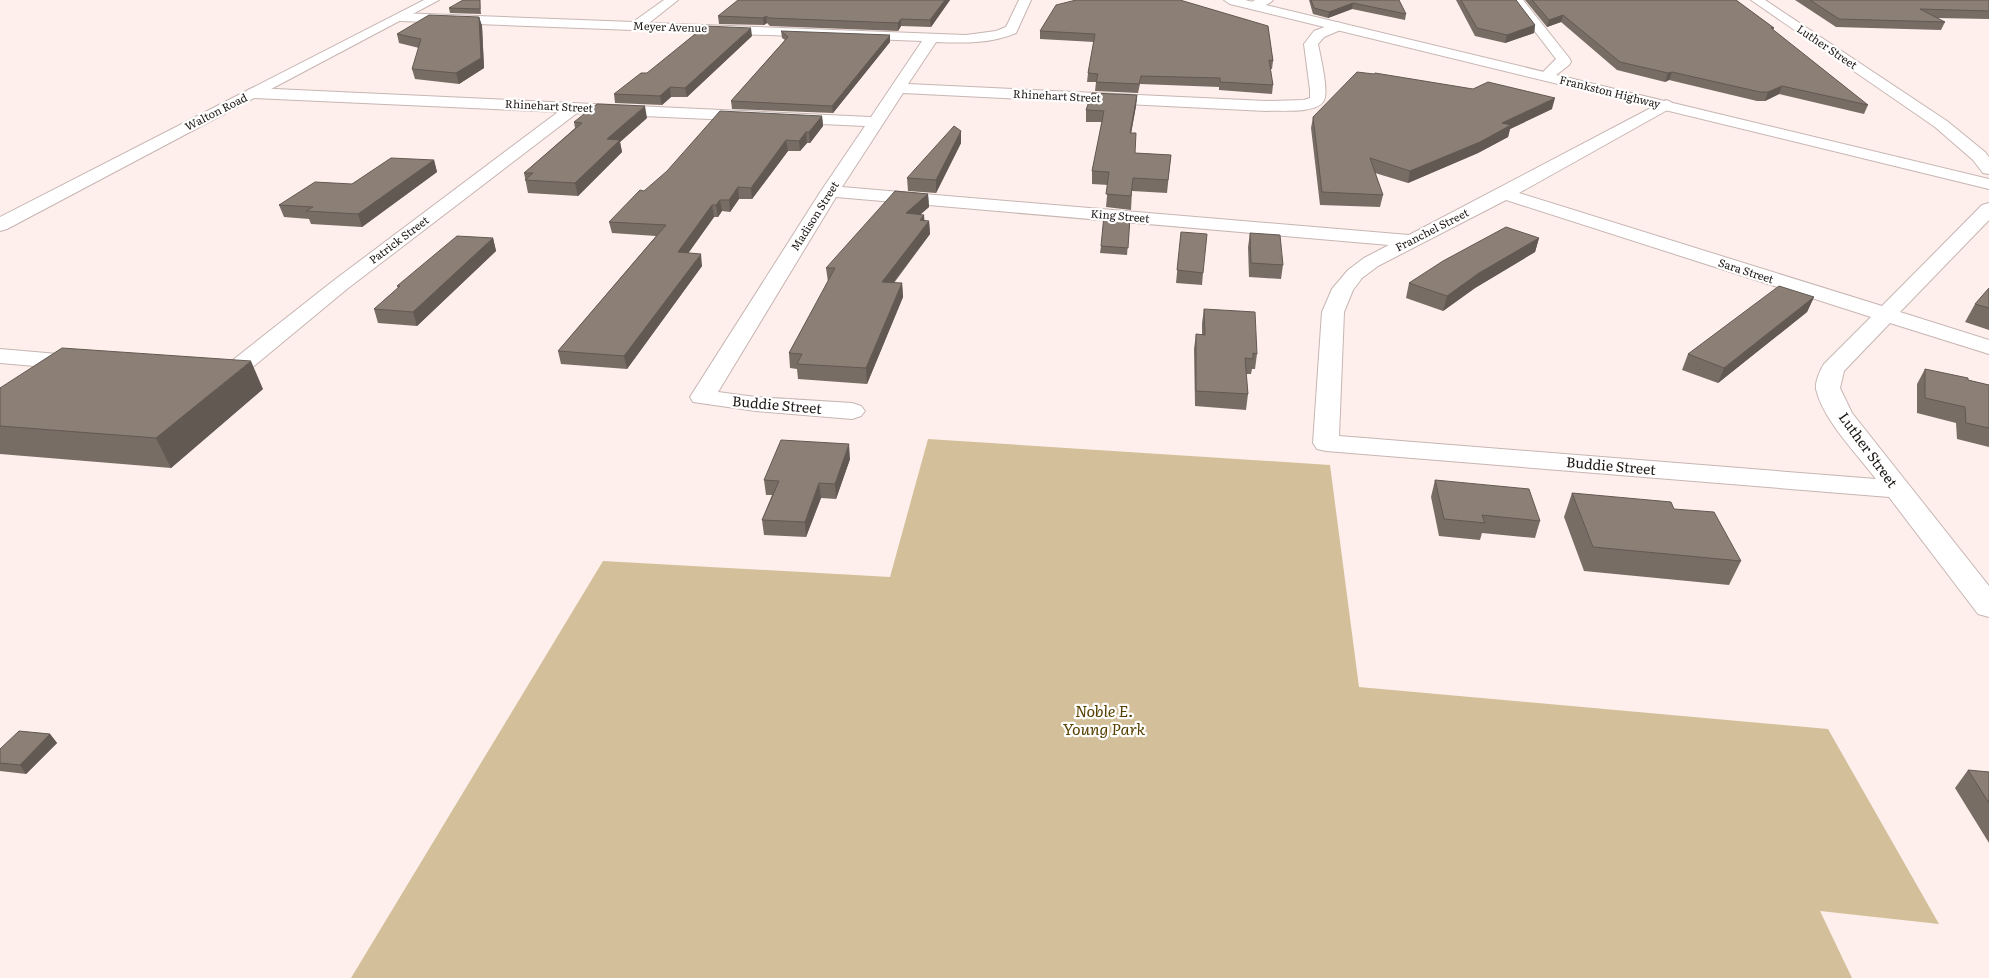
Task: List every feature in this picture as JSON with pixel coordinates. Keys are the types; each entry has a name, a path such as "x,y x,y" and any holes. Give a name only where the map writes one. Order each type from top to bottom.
{"street":[{"name":"Walton Road","path":"0,225 433,0"},
{"path":"637,25 672,0"},
{"name":"Meyer Avenue","path":"400,17 966,38 999,36 1011,30 1025,0"},
{"name":"Frankston Highway","path":"1230,0 1260,3 1338,26 1989,184"},
{"path":"1517,0 1563,59 1562,66 1546,76"},
{"name":"Luther Street","path":"1757,0 1941,124 1979,156 1989,170"},
{"name":"Rhinehart Street","path":"897,88 1266,106 1307,105 1317,100 1318,90 1311,44 1320,34 1338,26"},
{"name":"Madison Street","path":"702,397 830,191 932,37"},
{"name":"Rhinehart Street","path":"253,93 876,122"},
{"name":"Franchel Street","path":"1326,443 1333,312 1343,289 1355,274 1371,262 1504,194 1666,105"},
{"name":"Patrick Street","path":"199,373 228,375 340,285 573,108"},
{"name":"King Street","path":"830,191 1409,242"},
{"name":"Sara Street","path":"1504,194 1989,347"},
{"name":"Luther Street","path":"1989,209 1832,369 1828,388 1840,414 1989,607"},
{"path":"0,356 99,364"},
{"name":"Buddie Street","path":"702,397 756,404 852,411"},
{"name":"Buddie Street","path":"1326,443 1897,489"}],"green space":[{"name":"Noble E. Young Park","path":"928,439 1330,465 1359,687 1828,729 1939,924 1820,911 1852,978 351,978 603,561 890,577"}],"building":[{"path":"463,0 480,0 480,9 449,8"},
{"path":"738,0 945,0 930,20 901,19 898,23 769,18 766,16 763,18 718,16"},
{"path":"1076,0 1180,0 1268,26 1273,61 1269,60 1273,85 1220,82 1220,78 1141,76 1139,84 1096,82 1098,74 1088,73 1095,34 1040,31 1056,5"},
{"path":"1311,0 1399,0 1406,14 1353,3 1329,12 1314,8"},
{"path":"1461,0 1516,0 1535,25 1507,35 1477,28"},
{"path":"1532,0 1736,0 1774,28 1771,28 1868,105 1782,86 1768,92 1760,92 1620,62 1563,15 1549,20"},
{"path":"1810,0 1989,0 1989,11 1920,9 1945,22 1839,19"},
{"path":"429,15 479,17 481,58 456,73 412,69 421,39 397,34"},
{"path":"705,26 751,28 685,88 670,87 660,96 614,94 641,73 647,73"},
{"path":"781,31 890,35 832,106 731,101 788,37"},
{"path":"1357,72 1375,73 1473,89 1488,82 1555,98 1502,123 1511,125 1480,142 1410,171 1370,158 1383,195 1322,192 1313,117"},
{"path":"1092,93 1137,95 1130,133 1136,133 1135,153 1171,155 1168,180 1133,178 1131,196 1106,194 1109,172 1092,171 1104,111 1086,110"},
{"path":"597,104 645,106 607,139 620,140 575,183 525,180 533,173 524,173 582,123 574,122"},
{"path":"720,111 822,116 799,141 786,140 751,188 738,187 729,200 720,200 716,205 712,205 678,252 701,254 624,356 558,351 666,225 609,222 640,190 644,191 667,171"},
{"path":"954,126 961,131 936,180 907,178"},
{"path":"391,158 434,160 358,214 306,211 313,207 279,205 315,182 352,184"},
{"path":"895,191 928,194 906,213 924,215 920,220 929,221 882,282 902,283 866,368 797,364 802,354 789,353 835,268 826,268"},
{"path":"1104,215 1130,218 1128,248 1101,246"},
{"path":"1506,227 1539,238 1479,273 1447,296 1409,283 1443,261"},
{"path":"1181,232 1207,234 1203,273 1177,270"},
{"path":"1250,233 1280,235 1283,265 1251,263"},
{"path":"457,236 493,238 413,312 374,309 400,286 397,286"},
{"path":"1779,286 1814,297 1724,368 1688,354"},
{"path":"1989,288 1989,308 1975,304"},
{"path":"1204,309 1255,312 1257,354 1253,353 1253,359 1245,358 1248,394 1196,391 1196,334 1205,335"},
{"path":"62,348 251,361 156,438 0,426 0,388"},
{"path":"1925,369 1968,378 1968,380 1989,385 1989,428 1966,423 1965,407 1925,398"},
{"path":"781,440 849,444 835,484 819,483 805,522 762,520 779,481 764,480"},
{"path":"1435,480 1529,489 1540,521 1482,515 1485,523 1444,519"},
{"path":"1572,493 1671,502 1674,509 1714,512 1741,561 1593,547"},
{"path":"19,731 50,734 20,765 0,763 0,749"},
{"path":"1968,770 1989,772 1989,803"}]}
